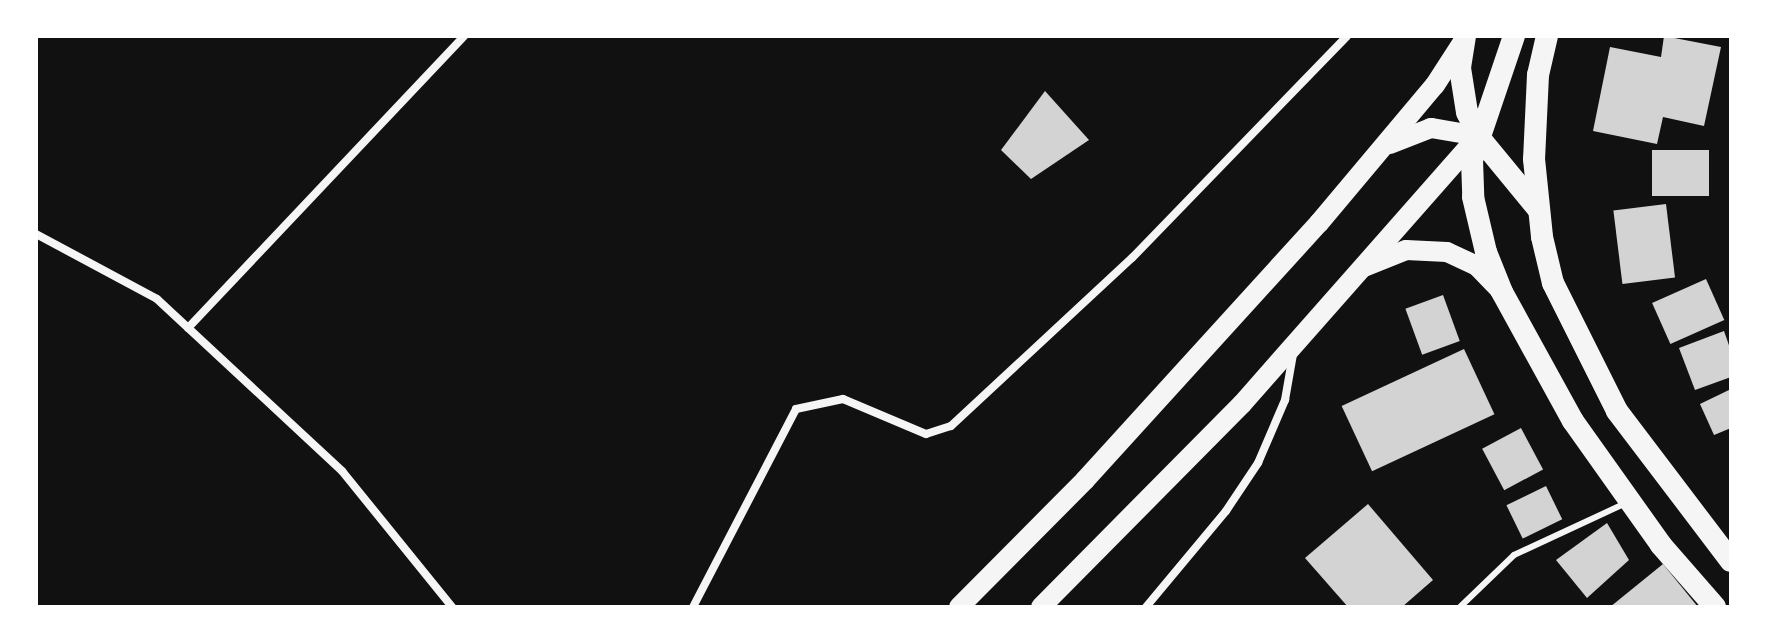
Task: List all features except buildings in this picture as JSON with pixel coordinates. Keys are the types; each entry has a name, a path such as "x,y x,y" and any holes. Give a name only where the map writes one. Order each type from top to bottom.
{"highway":[{"path":"1514,36 1472,160 1473,197 1502,292 1559,398 1629,502 1715,607"},
{"path":"1547,36 1536,98 1538,209 1553,283 1594,372 1645,452 1731,561"},
{"path":"1461,37 1462,94 1478,136 1538,209"}],"main road":[{"path":"959,607 1214,341 1382,149 1461,37"},
{"path":"1382,149 1431,128 1478,136"},
{"path":"1041,607 1191,458 1478,136"},
{"path":"1364,267 1406,250 1447,252 1477,266 1502,292"}],"street":[{"path":"188,328 464,36"},
{"path":"693,607 796,409 843,399 926,434 951,426 1132,258 1347,36"},
{"path":"36,234 157,299 342,471 452,607"},
{"path":"1146,607 1226,511 1258,463 1285,400 1294,345"}],"lane":[{"path":"1460,607 1514,555 1629,502"}]}
